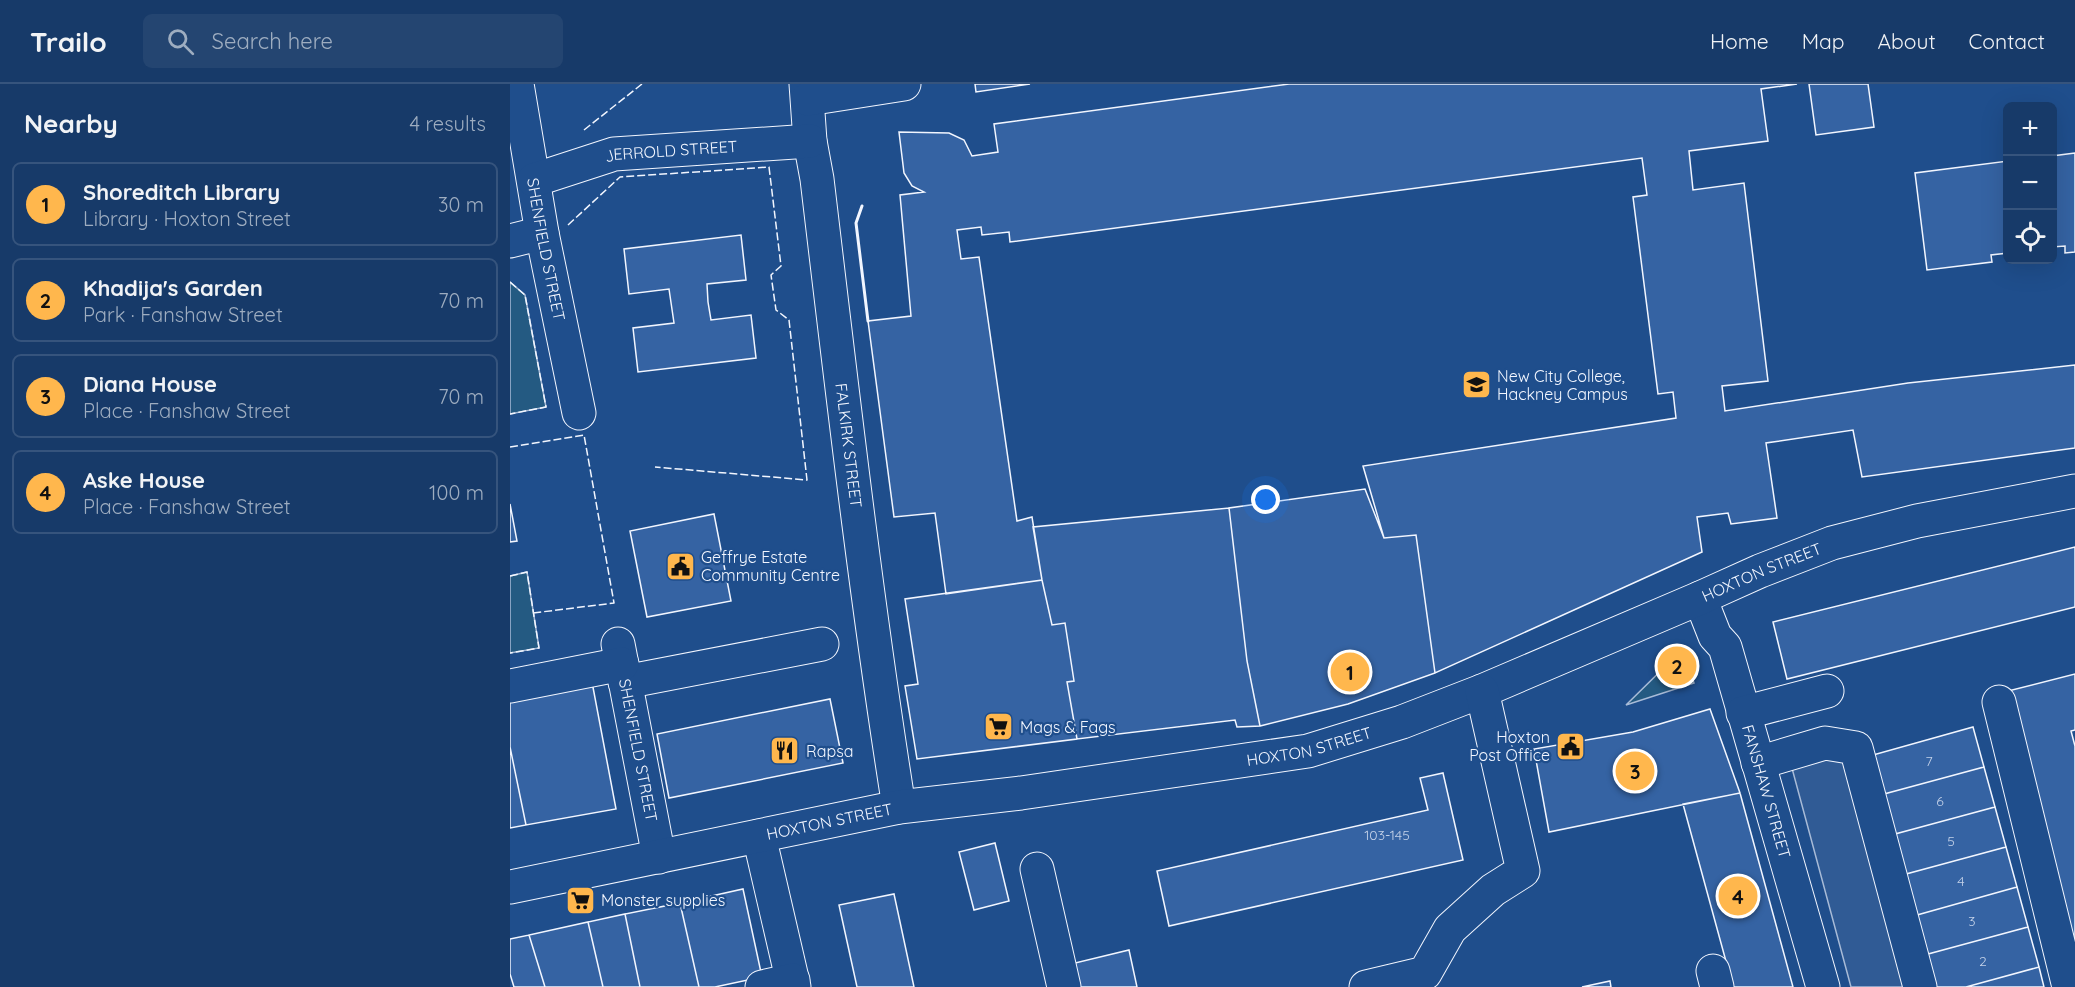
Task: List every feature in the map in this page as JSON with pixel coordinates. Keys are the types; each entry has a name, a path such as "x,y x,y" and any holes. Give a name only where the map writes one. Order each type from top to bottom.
{"street":[{"name":"SHENFIELD STREET","path":"517,84 542,233 579,413"},
{"path":"807,91 904,84"},
{"name":"FALKIRK STREET","path":"807,91 810,141 817,179 888,742 899,807"},
{"name":"JERROLD STREET","path":"534,180 614,154 810,141"},
{"path":"510,241 542,233"},
{"name":"HOXTON STREET","path":"510,887 899,807 1308,751 1402,723 1482,691 1760,571 1832,543 1917,521 2075,491"},
{"name":"FANSHAW STREET","path":"1700,598 1715,636 1725,647 1823,987"},
{"path":"510,686 622,663 822,644"},
{"name":"SHENFIELD STREET","path":"622,663 659,857"},
{"path":"1366,987 1425,973 1450,929 1493,890 1523,871 1482,691"},
{"path":"1743,713 1827,691"},
{"path":"1999,702 2069,987"},
{"path":"1758,763 1825,743 1856,748 1920,987"},
{"path":"759,836 783,985"},
{"path":"1037,868 1065,987"}],"shaded area":[{"path":"510,282 525,295 546,407 510,414"},
{"path":"527,572 539,648 510,653 510,576"},
{"path":"1683,649 1694,683 1626,705"},
{"path":"1836,733 1904,987 1851,987 1786,746"}],"building":[{"path":"975,84 1030,84 976,92"},
{"path":"1289,84 1797,84 1761,89 1768,141 1689,151 1693,190 1744,183 1768,381 1722,386 1725,411 1908,383 2075,365 2075,448 1862,477 1853,430 1766,443 1777,518 1731,524 1728,513 1697,517 1702,552 1435,673 1416,535 1384,538 1363,466 1676,418 1673,392 1658,394 1633,197 1647,195 1642,158 1010,242 1009,232 982,235 981,227 957,230 961,259 979,257 1017,521 1032,517 1042,580 946,594 935,513 894,517 868,321 911,316 900,195 924,192 912,186 904,173 899,132 949,133 964,140 972,156 998,152 994,124"},
{"path":"1809,84 1868,84 1874,127 1816,135"},
{"path":"2075,153 2075,252 2065,253 2065,246 2057,247 2057,155"},
{"path":"2003,162 2003,254 1991,255 1992,262 1927,270 1915,173"},
{"path":"741,235 746,280 707,284 708,302 711,320 751,315 756,358 638,372 633,328 674,323 669,289 629,294 624,249"},
{"path":"1365,489 1384,538 1416,535 1435,673 1348,704 1260,726 1247,661 1229,508"},
{"path":"510,504 517,541 510,542"},
{"path":"1229,508 1247,661 1260,726 1237,727 1235,720 1077,739 1067,682 1074,681 1065,623 1052,625 1033,527"},
{"name":"Geffrye Estate Community Centre","path":"714,514 731,601 647,617 630,531"},
{"path":"2075,547 2075,607 1787,679 1773,622"},
{"path":"1042,580 1052,625 1065,623 1074,681 1067,682 1077,739 917,759 905,686 918,684 905,599"},
{"path":"2075,674 2075,730 2071,731 2075,746 2075,947 2008,691"},
{"path":"592,682 616,809 526,825 510,747 510,698"},
{"path":"830,699 843,763 669,798 657,734"},
{"path":"1710,709 1740,793 1549,832 1534,749 1633,732"},
{"path":"1973,727 1984,767 1884,794 1873,755"},
{"path":"510,747 526,825 510,828"},
{"path":"1984,767 1995,807 1895,834 1884,794"},
{"path":"1443,773 1463,860 1169,926 1157,871 1428,810 1420,778"},
{"path":"1740,793 1793,987 1733,987 1683,804"},
{"path":"1995,807 2006,847 1906,874 1895,834"},
{"path":"995,843 1009,901 974,910 959,852"},
{"path":"2006,847 2017,887 1917,915 1906,874"},
{"path":"2017,887 2028,927 1928,954 1917,915"},
{"path":"743,889 762,977 715,987 699,987 680,903"},
{"path":"894,894 914,987 857,987 839,905"},
{"path":"680,903 699,987 640,987 625,914"},
{"path":"625,914 640,987 603,987 588,922"},
{"path":"588,922 603,987 545,987 529,935"},
{"path":"2028,927 2039,967 1966,987 1936,987 1928,954"},
{"path":"529,935 545,987 514,987 510,974 510,939"},
{"path":"1129,950 1137,987 1080,987 1075,963"},
{"path":"2039,967 2044,987 1966,987"},
{"path":"1610,981 1611,987 1582,987"}],"fence":[{"path":"584,130 642,84"},
{"path":"568,225 620,177 769,167 781,266 771,275 776,310 789,320 807,480 655,467"},
{"path":"510,282 525,295 546,407 510,414"},
{"path":"510,447 584,435 614,603 533,613"},
{"path":"510,576 527,572 539,648 510,653"}],"wall":[{"path":"862,206 856,223 868,321"}],"place":[{"name":"New City College, Hackney Campus","path":"1476,385"},
{"name":"Geffrye Estate Community Centre","path":"680,566"},
{"name":"Khadija's Garden","path":"1677,666"},
{"name":"Shoreditch Library","path":"1350,672"},
{"name":"Mags & Fags","path":"999,727"},
{"name":"Hoxton Post Office","path":"1571,746"},
{"name":"Rapsa","path":"785,751"},
{"name":"Diana House","path":"1635,771"},
{"name":"Aske House","path":"1738,896"},
{"name":"Monster supplies","path":"580,900"}]}
